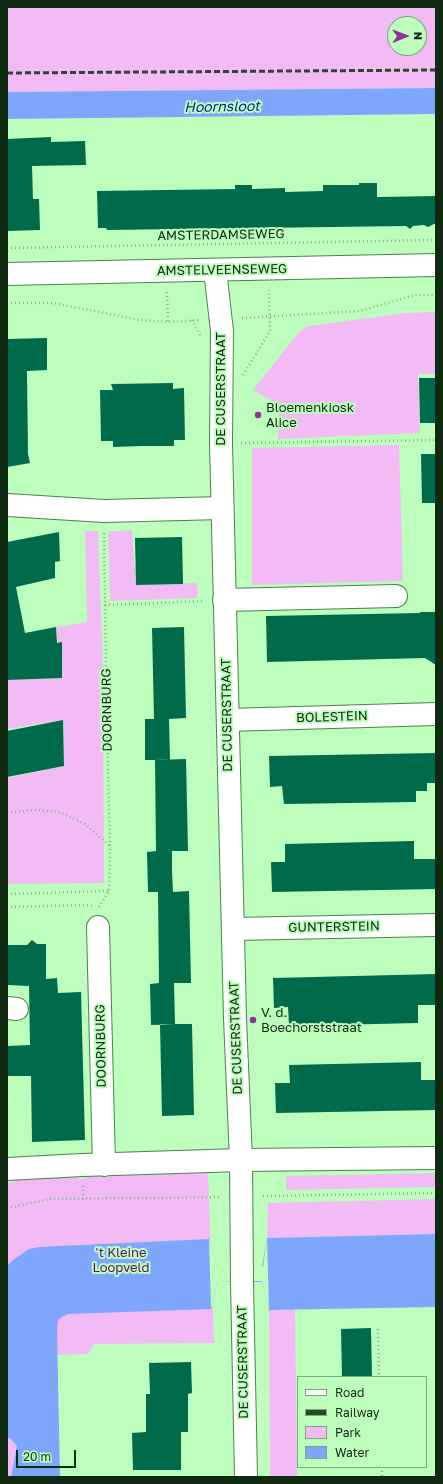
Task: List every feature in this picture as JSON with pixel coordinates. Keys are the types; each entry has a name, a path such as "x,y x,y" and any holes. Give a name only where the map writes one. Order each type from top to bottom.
{"street":[{"name":"AMSTELVEENSEWEG","path":"7,274 436,265"},
{"name":"DE CUSERSTRAAT","path":"215,270 221,319 222,508 233,929 241,1160 246,1477"},
{"path":"7,505 104,511 222,508"},
{"path":"224,600 396,596"},
{"name":"BOLESTEIN","path":"228,720 436,714"},
{"name":"DOORNBURG","path":"99,917 104,1165"},
{"name":"GUNTERSTEIN","path":"233,929 436,925"},
{"path":"7,1169 241,1160 436,1158"}],"path":[{"name":"AMSTERDAMSEWEG","path":"7,248 436,240"},
{"path":"239,382 270,331 267,244"},
{"path":"7,303 53,303 140,320 168,322 359,311 416,295 436,295"},
{"path":"221,443 436,440"},
{"name":"DOORNBURG","path":"104,511 110,846 109,891"},
{"path":"105,605 224,600"},
{"path":"7,814 34,810 60,812 85,824 110,846"},
{"path":"7,894 109,891 99,917 85,905 7,907"},
{"path":"7,1208 50,1199 436,1193"},
{"path":"378,1328 380,1376"}],"green space":[{"path":"7,7 436,7 436,88 7,92"},
{"path":"436,312 436,374 418,374 420,433 278,439 279,405 253,390 299,332 308,326 406,313"},
{"path":"399,445 403,581 252,585 252,448"},
{"path":"132,530 136,585 197,583 198,598 110,601 108,532"},
{"path":"85,531 98,531 103,664 104,883 7,884 7,778 64,766 63,720 7,729 7,680 62,678 56,627 87,622"},
{"name":"'t Kleine Loopveld","path":"208,1173 214,1343 94,1344 88,1354 57,1355 57,1344 19,1477 7,1477 7,1182 12,1182 12,1179 78,1177 78,1179 86,1179 85,1176"},
{"path":"436,1173 436,1187 286,1190 286,1176"},
{"path":"436,1199 436,1234 267,1238 268,1203"},
{"path":"295,1309 297,1477 270,1477 269,1310"}],"water":[{"name":"Hoornsloot","path":"436,88 436,114 7,119 7,92"},
{"path":"436,1234 436,1307 269,1310 262,1282 217,1282 211,1309 68,1314 62,1317 58,1320 57,1329 60,1477 11,1477 17,1446 10,1438 7,1437 7,1266 29,1249 39,1247 209,1239 217,1267 262,1267 267,1238"}],"pier":[{"path":"267,1238 269,1310 262,1281 217,1282 211,1309 209,1239 217,1267 263,1267"}],"building":[{"path":"51,137 51,142 85,141 86,165 32,166 33,199 39,199 40,230 7,231 7,139"},
{"path":"359,183 377,183 377,197 436,196 436,223 428,227 424,225 413,226 410,229 406,226 107,230 106,228 98,228 97,191 235,189 235,185 252,185 252,189 285,188 285,192 323,191 323,185 359,185"},
{"path":"47,338 47,370 27,371 28,454 30,463 7,467 7,339"},
{"path":"419,378 436,378 436,423 420,423"},
{"path":"173,383 173,389 184,388 185,440 174,440 174,446 113,447 113,441 101,441 100,390 113,390 111,384"},
{"path":"421,454 436,454 436,503 422,503"},
{"path":"59,532 60,561 55,562 55,578 16,587 25,633 56,627 57,643 62,642 62,678 7,680 7,542"},
{"path":"182,537 183,584 136,585 135,538"},
{"path":"436,612 436,665 425,658 267,662 266,616"},
{"path":"184,627 186,718 169,719 170,760 145,760 145,719 154,719 152,628"},
{"path":"63,720 64,766 7,777 7,731"},
{"path":"436,753 436,783 427,783 427,791 416,791 416,802 284,804 282,786 270,787 269,756"},
{"path":"186,759 188,851 172,851 172,871 173,892 189,891 191,983 174,983 175,1024 151,1025 150,984 159,983 158,892 148,892 147,852 156,851 155,760"},
{"path":"414,841 414,859 436,859 436,889 272,892 271,862 285,862 285,844"},
{"path":"32,940 37,944 46,944 46,979 57,978 58,993 81,992 85,1140 32,1142 31,1076 7,1076 7,1046 30,1045 29,986 7,985 7,945 27,945"},
{"path":"436,974 436,1005 418,1005 418,1023 289,1026 288,1007 274,1008 273,978"},
{"path":"160,1024 192,1024 194,1115 162,1116"},
{"path":"421,1062 421,1080 436,1080 436,1110 276,1113 275,1083 290,1083 289,1065"},
{"path":"371,1328 372,1376 342,1376 341,1329"},
{"path":"191,1362 192,1393 188,1394 188,1432 181,1432 181,1470 133,1470 132,1433 146,1432 146,1394 150,1394 149,1363"}],"railway":[{"path":"7,73 436,70"}],"place":[{"name":"Bloemenkiosk Alice","path":"258,415"},
{"name":"V. d. Boechorststraat","path":"253,1020"}]}
